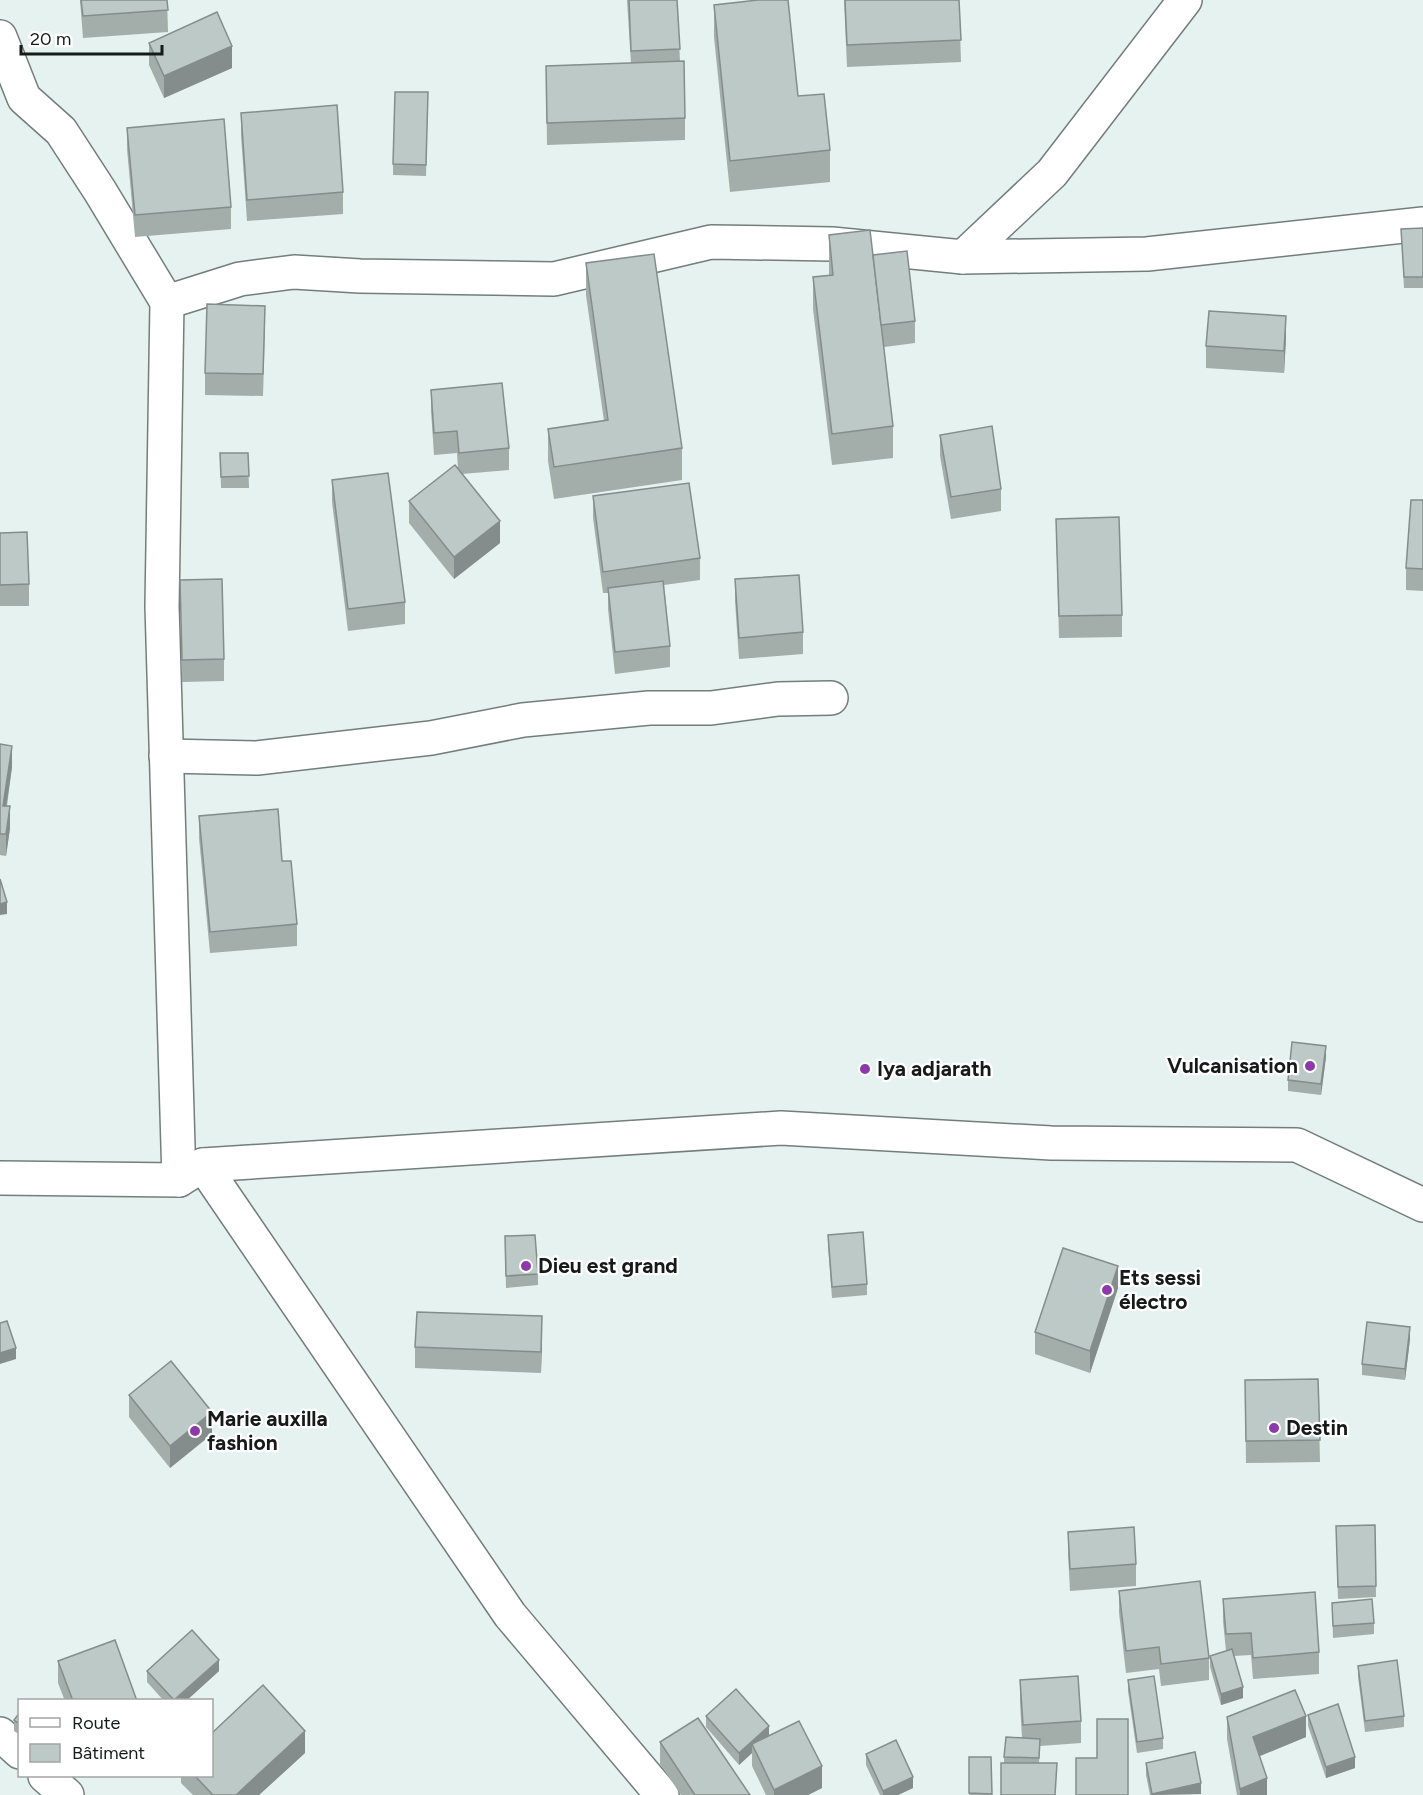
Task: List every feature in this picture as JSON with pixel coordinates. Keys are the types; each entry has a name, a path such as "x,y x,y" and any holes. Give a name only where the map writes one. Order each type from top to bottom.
{"street":[{"path":"963,257 1053,173 1185,0"},
{"path":"0,37 12,94 61,131 167,302 162,606 166,756 191,1172 510,1615 662,1795"},
{"path":"167,302 240,279 294,272 360,276 554,279 711,242 832,243 963,257 1147,254 1423,224"},
{"path":"166,756 257,758 431,738 534,719 649,708 711,708 778,699 831,698"},
{"path":"0,1178 191,1172 781,1128 1051,1143 1297,1145 1423,1205"},
{"path":"0,1734 18,1750"},
{"path":"46,1777 67,1795"}],"building":[{"path":"81,0 167,0 168,10 83,16"},
{"path":"629,0 677,0 680,49 631,51"},
{"path":"758,0 788,0 798,96 824,94 830,150 730,161 714,5"},
{"path":"845,0 959,0 961,40 847,45"},
{"path":"217,12 232,46 164,76 149,43"},
{"path":"684,61 685,118 547,123 546,66"},
{"path":"395,92 428,92 426,165 393,164"},
{"path":"337,105 343,192 247,200 241,113"},
{"path":"224,119 231,207 135,215 127,128"},
{"path":"1423,228 1423,277 1404,277 1401,229"},
{"path":"870,230 893,426 832,434 813,277 833,275 829,235"},
{"path":"907,251 915,321 881,325 873,255"},
{"path":"654,254 682,448 554,467 548,429 608,420 586,263"},
{"path":"207,304 265,306 263,374 205,373"},
{"path":"1209,311 1286,316 1284,351 1206,346"},
{"path":"502,383 509,448 459,453 457,431 434,433 431,390"},
{"path":"992,426 1001,489 951,497 940,435"},
{"path":"220,453 248,453 249,476 221,477"},
{"path":"455,465 500,521 454,557 409,501"},
{"path":"388,473 405,602 348,609 332,480"},
{"path":"689,483 700,558 603,572 593,496"},
{"path":"1411,500 1423,500 1423,569 1406,568"},
{"path":"1119,517 1122,615 1059,616 1056,519"},
{"path":"27,532 29,584 0,585 0,533"},
{"path":"799,575 803,632 739,638 735,579"},
{"path":"222,579 224,659 182,660 180,580"},
{"path":"663,581 670,646 615,652 608,588"},
{"path":"0,744 12,746 3,806 10,806 6,834 0,834"},
{"path":"278,809 282,861 291,861 297,924 210,932 199,816"},
{"path":"0,879 7,902 0,904"},
{"path":"1292,1042 1326,1046 1321,1084 1288,1080"},
{"path":"863,1232 867,1284 832,1287 828,1235"},
{"path":"535,1235 538,1274 506,1276 505,1236"},
{"path":"1063,1248 1118,1266 1090,1351 1035,1332"},
{"path":"417,1312 542,1316 541,1352 415,1347"},
{"path":"7,1321 16,1348 0,1353 0,1323"},
{"path":"1367,1322 1410,1327 1405,1369 1362,1364"},
{"path":"171,1361 212,1412 170,1446 129,1395"},
{"path":"1318,1379 1320,1440 1246,1441 1245,1380"},
{"path":"1375,1525 1376,1586 1338,1587 1336,1526"},
{"path":"1134,1527 1136,1564 1070,1569 1068,1532"},
{"path":"1200,1581 1209,1658 1161,1664 1159,1647 1126,1651 1119,1591"},
{"path":"1315,1592 1319,1652 1253,1658 1251,1633 1226,1634 1223,1599"},
{"path":"1372,1599 1374,1623 1333,1626 1332,1603"},
{"path":"192,1630 219,1660 175,1699 147,1671"},
{"path":"115,1640 136,1699 72,1699 58,1661"},
{"path":"1232,1649 1243,1687 1221,1694 1210,1656"},
{"path":"1397,1660 1404,1716 1365,1721 1358,1666"},
{"path":"1078,1676 1081,1721 1023,1725 1020,1680"},
{"path":"1154,1676 1163,1738 1137,1742 1128,1680"},
{"path":"263,1685 305,1731 236,1795 213,1795 196,1777 213,1777 213,1732"},
{"path":"736,1689 769,1726 739,1753 706,1716"},
{"path":"1295,1690 1306,1716 1253,1737 1267,1778 1240,1789 1227,1717"},
{"path":"1338,1704 1355,1757 1326,1767 1308,1715"},
{"path":"698,1718 750,1795 695,1795 660,1742"},
{"path":"1097,1719 1128,1719 1128,1795 1076,1795 1076,1758 1097,1758"},
{"path":"799,1721 822,1766 774,1790 752,1744"},
{"path":"1006,1737 1040,1739 1039,1758 1004,1757"},
{"path":"896,1740 913,1777 883,1791 866,1754"},
{"path":"1195,1752 1201,1783 1152,1794 1146,1763"},
{"path":"969,1757 991,1757 992,1794 969,1793"},
{"path":"1001,1763 1057,1763 1055,1795 1001,1795"}],"place":[{"name":"Vulcanisation","path":"1310,1066"},
{"name":"Iya adjarath","path":"865,1069"},
{"name":"Dieu est grand","path":"526,1266"},
{"name":"Ets sessi électro","path":"1107,1290"},
{"name":"Destin","path":"1274,1428"},
{"name":"Marie auxilla fashion","path":"195,1431"}]}
